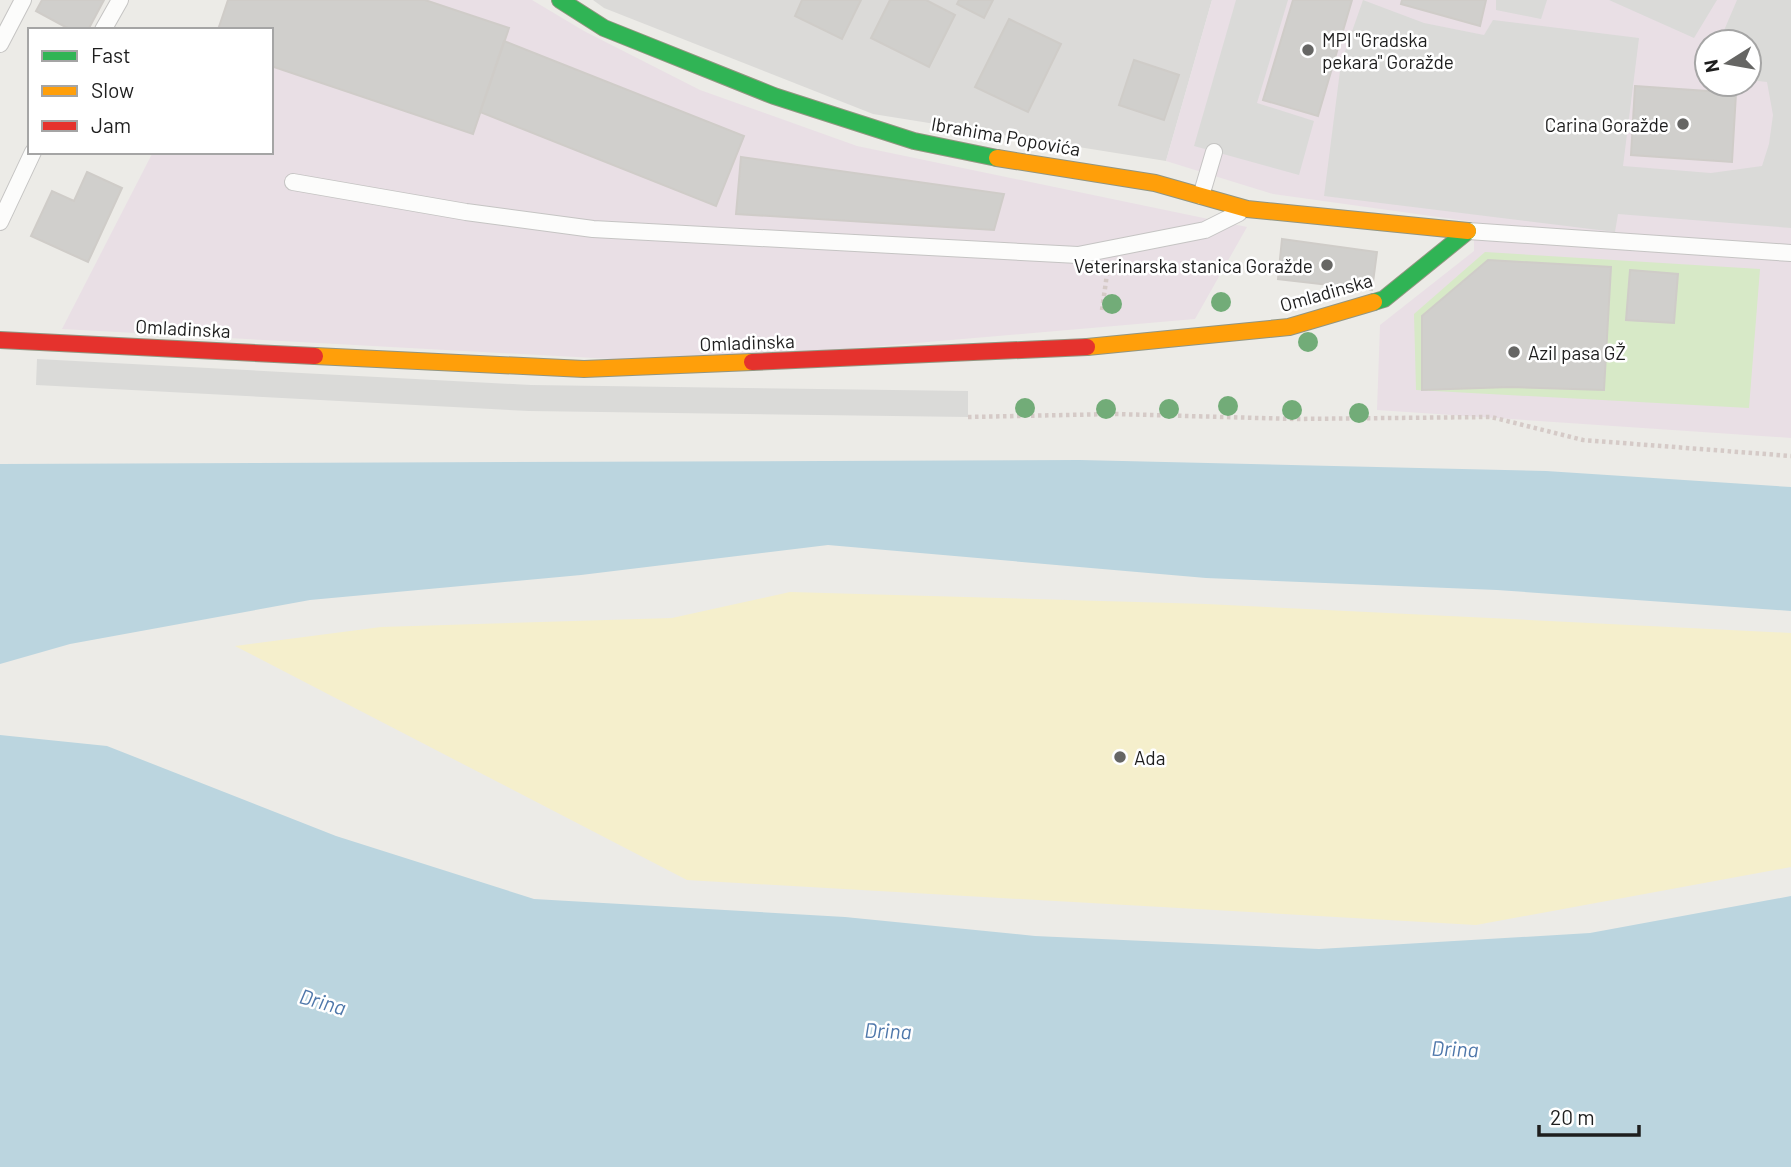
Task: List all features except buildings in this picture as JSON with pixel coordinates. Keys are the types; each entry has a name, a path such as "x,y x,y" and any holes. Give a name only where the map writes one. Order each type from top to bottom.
{"street":[{"name":"Ibrahima Popovića","path":"560,0 604,28 774,96 914,141 1017,162 1155,183 1247,209 1468,231"},
{"name":"Omladinska","path":"0,340 584,369 1040,351 1289,327 1384,299 1468,231"}],"lane":[{"path":"0,44 23,0"},
{"path":"104,28 120,0"},
{"path":"1201,196 1214,152"},
{"path":"0,222 32,154"},
{"path":"293,182 466,212 593,229 1077,255 1205,229 1247,209"},
{"path":"1468,231 1791,253"}],"path":[{"path":"1098,346 1110,249"},
{"path":"968,417 1115,414 1295,419 1491,417 1583,440 1791,456"}],"shaded area":[{"path":"232,0 532,0 584,31 700,90 857,146 1247,227 1195,319 685,363 62,329 152,154 273,154 273,28 217,28"},
{"path":"593,0 1212,0 1166,161 873,114 604,8"},
{"path":"1212,0 1791,0 1791,438 1377,410 1380,325 1474,251 1474,222 1273,194 1166,161"},
{"path":"1236,0 1288,0 1257,103 1314,121 1299,175 1194,146"},
{"path":"1363,0 1424,23 1484,35 1493,20 1639,38 1623,166 1711,173 1762,166 1769,144 1773,115 1767,82 1763,82 1763,28 1725,28 1737,0 1791,0 1791,228 1618,214 1615,232 1324,196 1341,63"},
{"path":"1496,0 1547,0 1541,19 1496,10"},
{"path":"1609,0 1717,0 1700,28 1693,28 1693,38"},
{"path":"37,359 531,385 968,391 968,417 529,411 36,385"}],"green space":[{"path":"1485,252 1760,269 1749,408 1416,390 1414,314"}],"sand":[{"name":"Ada","path":"790,592 1206,604 1791,633 1791,867 1476,925 687,880 235,646 381,627 672,618"}],"water":[{"path":"1080,460 1546,471 1791,487 1791,611 1497,590 1206,578 828,545 581,575 310,600 70,644 0,664 0,464"},
{"name":"Drina","path":"0,735 107,746 336,836 534,899 845,917 1035,936 1319,949 1590,933 1791,896 1791,1167 0,1167"}],"traffic: fast":[{"path":"560,0 604,28 774,96 914,141 997,158"},
{"path":"1374,302 1384,299 1468,231"}],"traffic: slow":[{"path":"997,158 1155,183 1247,209 1468,231"},
{"path":"1087,347 1289,327 1374,302"},
{"path":"315,356 584,369 752,362"}],"traffic: jam":[{"path":"0,340 315,356"},
{"path":"752,362 1087,347"}],"place":[{"name":"MPI \"Gradska pekara\" Goražde","path":"1308,50"},
{"name":"Carina Goražde","path":"1683,124"},
{"name":"Veterinarska stanica Goražde","path":"1327,265"},
{"name":"Azil pasa GŽ","path":"1514,352"},
{"name":"Ada","path":"1120,757"}]}
